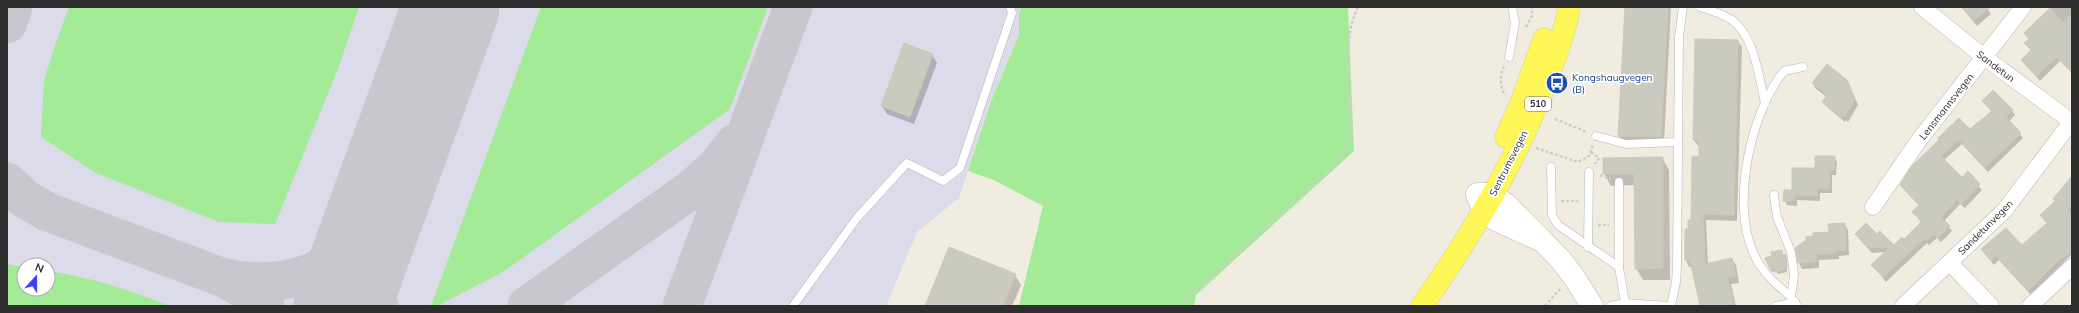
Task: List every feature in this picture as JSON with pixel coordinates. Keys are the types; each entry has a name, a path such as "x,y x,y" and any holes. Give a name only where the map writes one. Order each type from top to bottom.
{"main road":[{"name":"Sentrumsvegen","path":"1408,306 1484,199 1540,56 1554,7"},
{"name":"Sentrumsvegen","path":"1422,306 1444,274 1484,199 1537,107 1554,60 1569,7"}],"street":[{"name":"Sandetun","path":"1922,7 1984,57 2072,122"},
{"name":"Lensmannsvegen","path":"1873,207 1919,140 2023,7"},
{"name":"Sandetunvegen","path":"1904,306 2004,211 2072,122"},
{"path":"1484,199 1507,205 1574,277 1592,306"},
{"path":"1950,263 1990,306"},
{"path":"2030,306 2072,267"}],"lane":[{"path":"793,306 857,218 907,163 943,181 960,168 1012,13 1010,7"},
{"path":"1509,57 1515,23 1512,7"},
{"path":"1611,306 1625,303 1669,306 1676,282 1679,37 1683,7"},
{"path":"1700,7 1732,20 1743,32 1755,56 1764,103"},
{"path":"1794,301 1771,279 1753,251 1746,223 1744,196 1749,153 1756,123 1764,103 1784,71 1803,66"},
{"path":"1596,136 1626,144 1678,142"},
{"path":"1551,167 1552,215 1558,225 1619,267"},
{"path":"1588,246 1589,172"},
{"path":"1619,182 1619,267 1625,303"},
{"path":"1774,195 1777,217 1791,252 1794,275 1794,301"},
{"path":"1776,306 1794,301"}],"path":[{"path":"1179,306 1314,184 1331,168 1344,151 1349,133 1350,100 1347,47 1349,29 1358,7"},
{"path":"1508,97 1503,92 1501,83 1503,68 1509,57"},
{"path":"1535,147 1578,162 1589,156 1596,136 1555,119"},
{"path":"1589,172 1619,182"},
{"path":"1567,201 1572,201"},
{"path":"1545,306 1565,283 1574,277"}],"shaded area":[{"path":"7,7 1021,7 1019,14 1019,35 992,99 959,198 917,232 886,306 7,306"}],"green space":[{"path":"69,7 359,7 339,66 275,224 219,222 94,172 41,137 44,81"},
{"path":"541,7 768,7 730,109 503,272 437,306 431,306"},
{"path":"1021,7 1348,7 1354,151 1196,295 1194,306 1019,306 1043,206 994,180 968,171 992,99 1019,35 1019,14"},
{"path":"7,264 16,266 16,297 56,297 56,273 110,285 170,306 7,306"}],"building":[{"path":"1625,7 1668,7 1661,137 1618,136"},
{"path":"1962,7 1990,7 1974,21"},
{"path":"2050,8 2063,22 2072,13 2072,73 2057,57 2036,76 2021,60 2031,50 2024,43 2029,39 2024,33"},
{"path":"1695,39 1738,40 1734,215 1703,214 1705,264 1732,258 1736,276 1728,278 1734,306 1700,306 1690,260 1685,260 1685,229 1688,229 1688,220 1691,220 1692,157 1699,156 1699,140 1693,140"},
{"path":"904,43 933,54 910,117 881,106"},
{"path":"1827,64 1847,80 1855,99 1845,117 1843,115 1842,117 1822,102 1827,95 1812,83"},
{"path":"1993,90 2013,110 2006,117 2021,133 1985,168 1959,140 1941,156 1962,177 1968,171 1980,184 1962,204 1957,200 1941,217 1950,226 1938,238 1934,234 1926,241 1924,239 1883,277 1871,265 1890,247 1868,248 1855,234 1866,223 1877,234 1880,231 1894,245 1902,237 1904,239 1922,221 1912,212 1919,205 1900,185 1912,166 1959,118 1970,129 1992,111 1982,101"},
{"path":"1815,156 1835,156 1834,170 1830,170 1829,189 1818,188 1817,196 1795,195 1795,201 1783,201 1784,190 1792,190 1792,168 1815,168"},
{"path":"1663,157 1663,268 1635,269 1634,174 1603,174 1603,158"},
{"path":"2072,176 2072,205 2067,210 2072,215 2072,251 2063,258 2062,257 2028,291 1996,256 1991,261 1981,249 2006,228 2022,245 2047,223 2040,215 2055,201 2053,199"},
{"path":"1845,223 1846,250 1836,250 1836,253 1816,254 1817,262 1798,263 1795,248 1806,240 1806,237 1813,236 1813,233 1829,232 1828,224"},
{"path":"949,247 1016,274 1003,306 925,306"},
{"path":"1782,250 1783,256 1786,254 1786,269 1775,272 1775,268 1770,269 1765,258 1772,256 1771,252"}],"taxiway":[{"path":"7,24 13,7"},
{"path":"682,306 793,7"},
{"path":"527,306 693,188 719,164 735,143"},
{"path":"7,182 25,199 48,212 224,278 251,293 265,306"},
{"path":"226,278 249,281 272,281 294,278 314,271 333,261 350,247 365,230 377,209"},
{"path":"363,248 368,274 379,306"}],"runway":[{"path":"342,306 451,7"}],"place":[{"name":"Kongshaugvegen (B)","path":"1557,83"}]}
